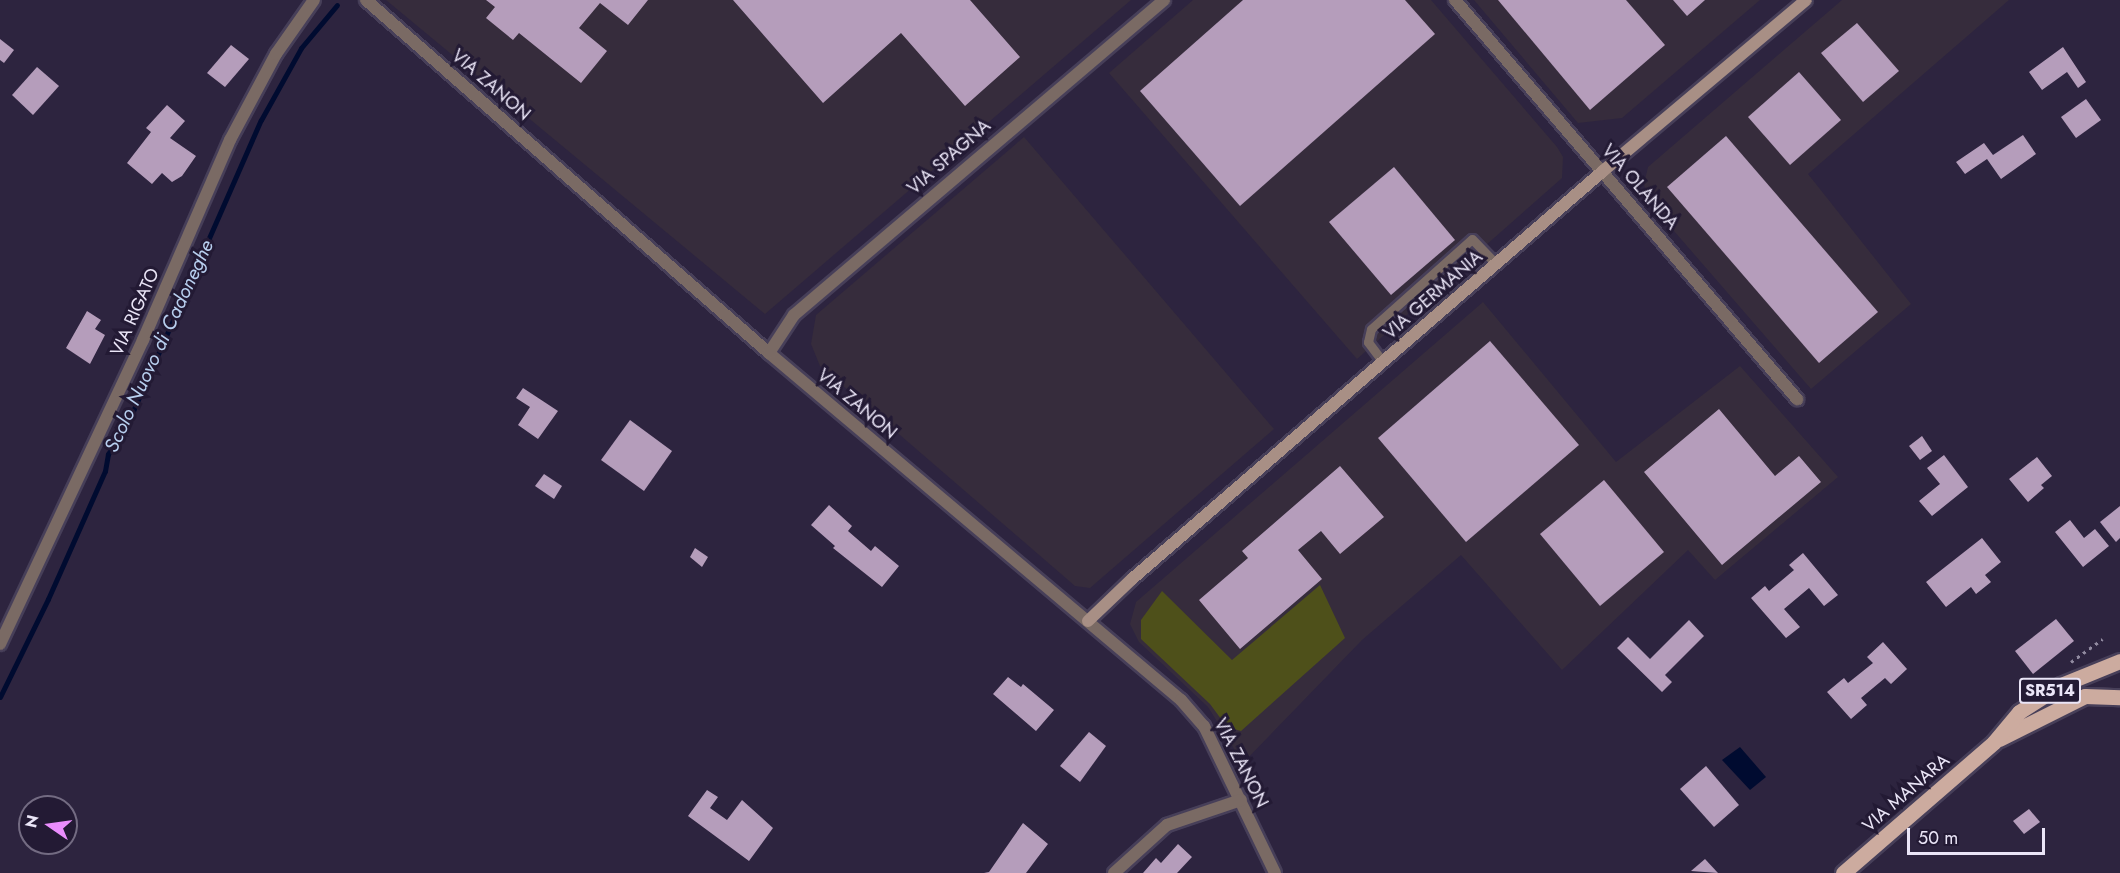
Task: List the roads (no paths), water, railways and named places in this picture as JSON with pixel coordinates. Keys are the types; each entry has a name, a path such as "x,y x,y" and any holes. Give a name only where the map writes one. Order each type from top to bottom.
{"main road":[{"name":"VIA MANARA","path":"1843,873 1994,742 2034,701 2120,661"},
{"name":"VIA MANARA","path":"1994,742 2085,696 2120,697"}],"street":[{"name":"VIA RIGATO","path":"0,644 143,340 230,140 271,62 314,0"},
{"name":"VIA ZANON","path":"366,0 769,353 1181,700 1204,726 1275,873"},
{"name":"VIA SPAGNA","path":"769,353 794,315 1164,0"},
{"name":"VIA OLANDA","path":"1455,0 1797,399"},
{"name":"VIA GERMANIA","path":"1088,621 1132,579 1603,171 1806,0"},
{"path":"1114,873 1167,825 1241,800"}],"lane":[{"path":"1383,362 1368,342 1371,329 1472,239 1496,264"}],"water":[{"path":"1740,747 1766,777 1750,790 1722,760"}],"waterway":[{"name":"Scolo Nuovo di Cadoneghe","path":"0,697 48,599 105,471 108,454 126,427 261,120 301,48 337,5"}]}
